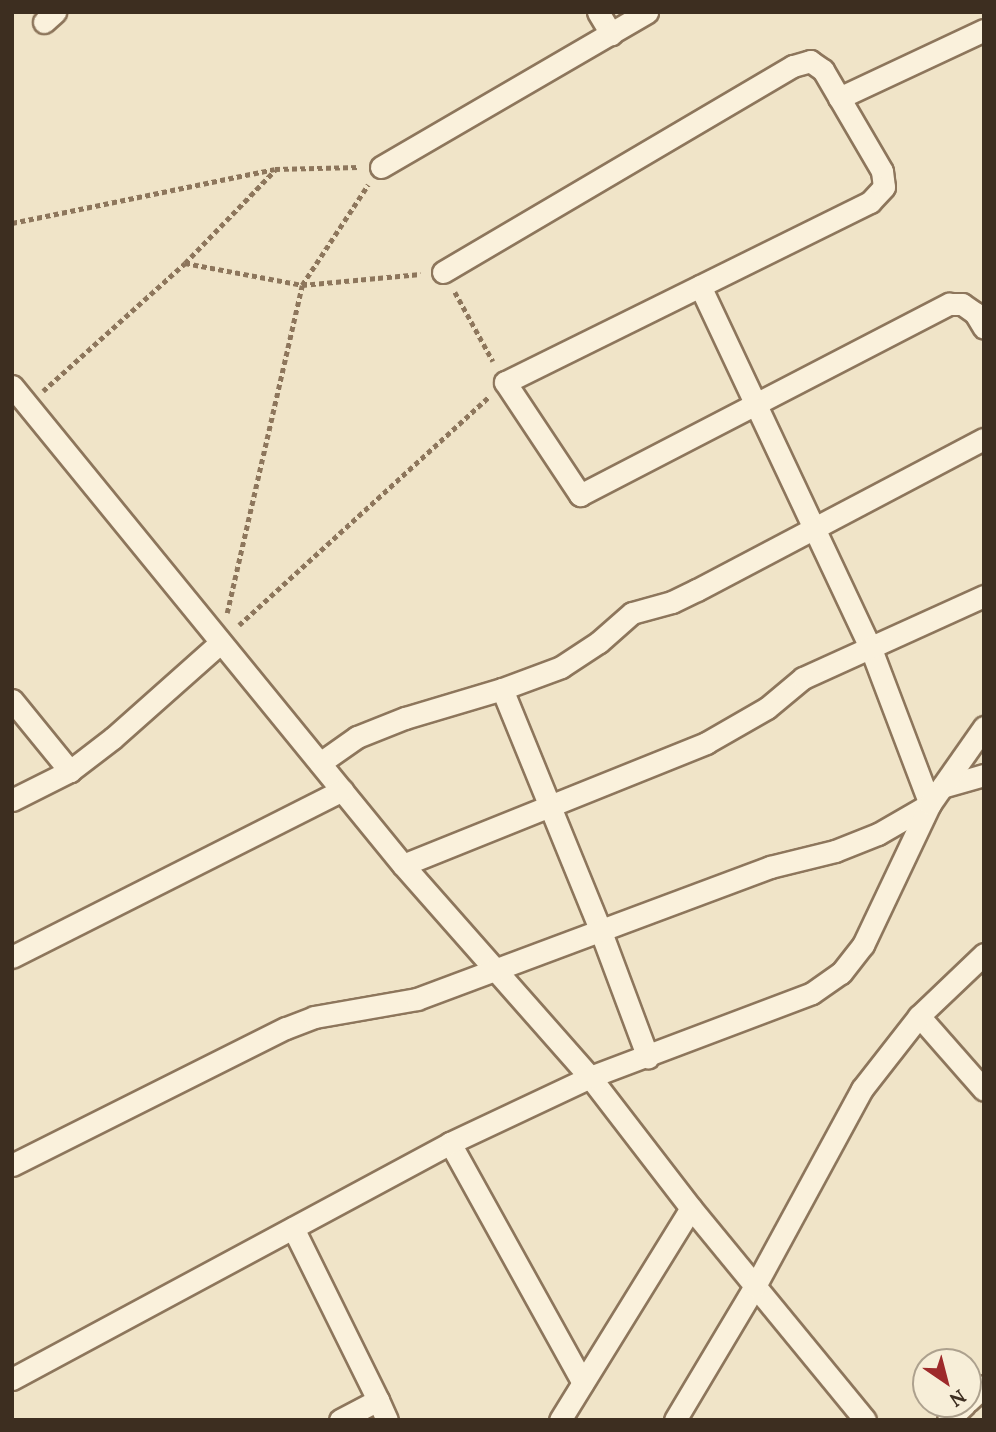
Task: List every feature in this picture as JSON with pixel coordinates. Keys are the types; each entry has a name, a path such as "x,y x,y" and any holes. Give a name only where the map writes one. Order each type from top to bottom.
{"street":[{"path":"598,12 611,34"},
{"path":"381,167 647,12"},
{"path":"839,98 984,30"},
{"path":"443,272 793,66 810,61 822,70 882,171 884,187 870,202 505,382 580,495 949,304 962,304 975,313 984,328"},
{"path":"700,286 871,649 936,796"},
{"path":"12,386 403,865 590,1077 691,1208 865,1420"},
{"path":"320,763 357,737 502,689 577,659 632,613 673,602 984,439"},
{"path":"403,865 706,743 767,708 803,678 984,596"},
{"path":"12,800 70,771 113,738 221,642"},
{"path":"502,689 601,932 648,1058"},
{"path":"12,700 70,771"},
{"path":"12,1379 450,1143 590,1077 648,1058 812,993 841,973 863,945 936,796 984,727"},
{"path":"12,1164 286,1028 314,1017 417,999 770,867 835,851 878,834 936,796 984,775"},
{"path":"12,957 342,790"},
{"path":"675,1420 755,1286 862,1089 919,1016 984,954"},
{"path":"919,1016 984,1090"},
{"path":"450,1143 583,1383"},
{"path":"560,1420 691,1208"},
{"path":"293,1228 387,1420"},
{"path":"340,1420 378,1400"}],"path":[{"path":"12,223 275,169 381,167"},
{"path":"221,642 302,285 381,167"},
{"path":"28,404 185,263 275,169"},
{"path":"185,263 302,285 443,272 505,382 221,642"}]}
